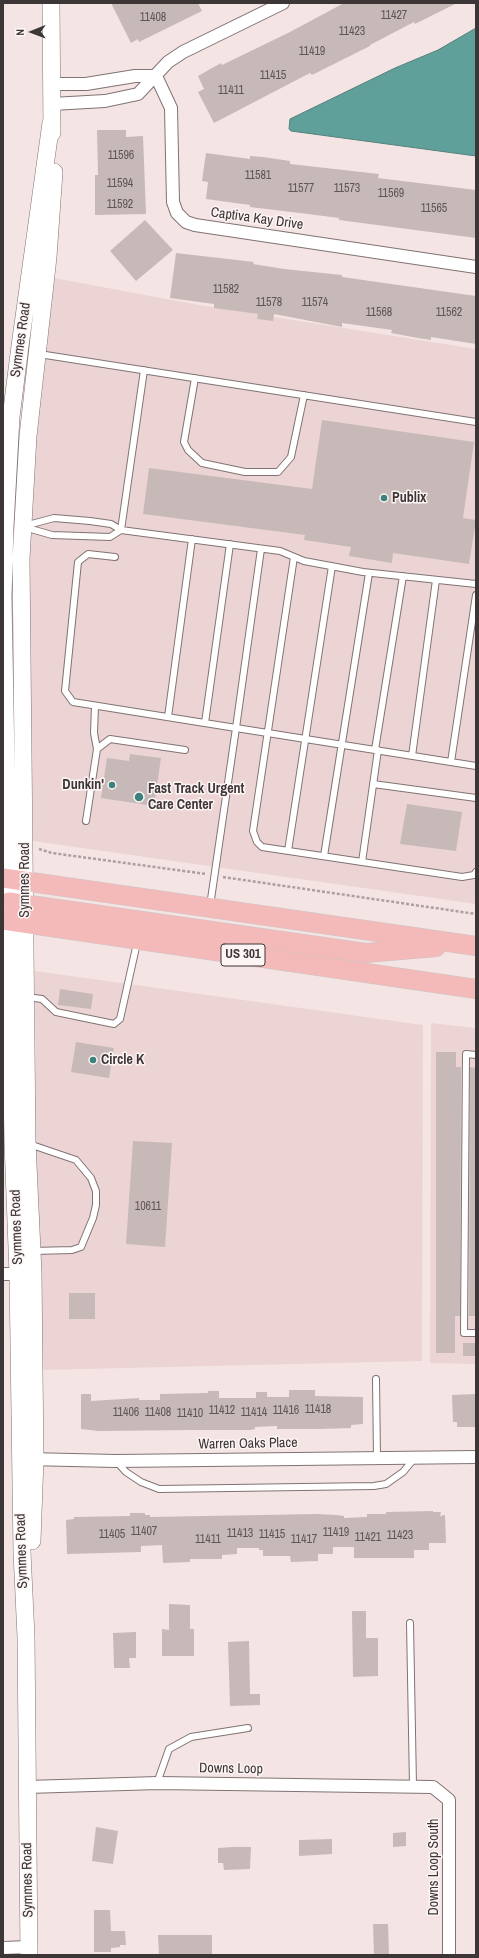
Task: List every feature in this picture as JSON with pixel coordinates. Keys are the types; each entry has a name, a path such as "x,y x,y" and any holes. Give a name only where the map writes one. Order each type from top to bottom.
{"main road":[{"path":"13,900 210,907 476,946"},
{"path":"13,900 366,953 404,951 457,943"},
{"name":"US 301","path":"13,900 138,940 476,989"}],"street":[{"name":"Symmes Road","path":"27,1459 11,1274 14,1143 13,900 22,527 28,436 53,200 52,3"},
{"path":"52,104 105,101 138,94 168,62 183,52 284,3"},
{"path":"52,84 86,84 135,76 156,76"},
{"name":"Captiva Kay Drive","path":"156,76 171,108 173,202 177,213 186,222 195,225 476,267"},
{"name":"Symmes Road","path":"29,1951 26,1637 27,1459 32,1251 14,1143 26,997 13,900 4,668 4,526 15,382 52,123"},
{"path":"4,526 22,527"},
{"name":"Warren Oaks Place","path":"27,1459 116,1460 476,1457"},
{"name":"Downs Loop","path":"28,1787 157,1783 433,1786"},
{"name":"Downs Loop South","path":"433,1786 449,1800 449,1955"},
{"path":"3,1948 29,1951"}],"lane":[{"path":"37,354 476,422"},
{"path":"22,527 52,535 110,538 120,530 144,370"},
{"path":"195,378 184,442 188,450 202,463 245,472 278,472 291,457 304,395"},
{"path":"22,527 54,518 111,524 120,530 280,551 304,561 369,573 476,584"},
{"path":"168,717 192,539"},
{"path":"205,723 230,544"},
{"path":"210,907 261,548"},
{"path":"115,557 88,554 78,562 65,691 73,702 476,766"},
{"path":"294,557 253,831 257,842 262,847 462,877 474,875 476,872"},
{"path":"288,851 332,566"},
{"path":"324,856 343,745 369,573"},
{"path":"362,862 373,784 376,750 403,576"},
{"path":"412,756 436,580"},
{"path":"451,762 476,595"},
{"path":"86,821 97,749 94,732 95,706"},
{"path":"97,749 110,740 185,750"},
{"path":"373,784 476,798"},
{"path":"26,997 42,999 56,1012 114,1024 120,1019 138,940"},
{"path":"476,1056 466,1054 464,1333 476,1333"},
{"path":"14,1143 76,1160 91,1178 96,1191 96,1205 93,1218 81,1247 72,1250 32,1251"},
{"path":"376,1379 377,1458"},
{"path":"116,1460 126,1472 141,1482 159,1489 374,1486 386,1484 403,1472 415,1458"},
{"path":"410,1623 413,1786"},
{"path":"157,1783 169,1749 191,1737 248,1728"}],"path":[{"path":"38,848 52,853 195,872"},
{"path":"240,879 476,914"}],"shaded area":[{"path":"54,278 199,305 476,349 476,904 33,841 29,592 31,511 33,511 34,468 40,396"},
{"path":"35,971 423,1025 422,1361 40,1370 36,1176"},
{"path":"431,1023 476,1028 476,1364 430,1363"}],"water":[{"path":"476,28 476,156 291,131 289,129 290,119 395,68 438,50"}],"building":[{"path":"111,3 198,3 202,11 139,42 138,39 131,43"},
{"path":"344,3 457,3 415,24 414,22 312,75 310,73 214,123 198,92 204,89 198,76 221,63 222,65 290,32"},
{"path":"97,130 126,130 126,137 143,136 146,214 95,215 95,175 98,175"},
{"path":"206,153 250,159 250,156 263,157 290,161 290,164 379,174 378,178 476,190 476,238 339,220 339,218 250,207 250,205 206,199 208,182 202,181"},
{"path":"145,220 173,250 136,281 110,251"},
{"path":"176,253 254,262 253,264 284,269 342,275 342,277 476,296 476,344 431,337 431,340 418,338 391,333 392,330 342,323 342,327 274,314 273,321 257,319 258,314 214,308 214,304 170,298"},
{"path":"322,420 474,442 463,518 476,520 469,564 393,553 392,563 349,556 351,547 304,540 305,535 143,514 149,468 312,489"},
{"path":"130,754 161,758 154,806 101,798 107,758 129,761"},
{"path":"407,804 462,812 456,851 400,844"},
{"path":"60,989 93,994 91,1009 58,1005"},
{"name":"Circle K","path":"76,1042 114,1048 109,1078 71,1072"},
{"path":"436,1052 456,1052 456,1067 461,1067 460,1316 455,1316 455,1353 436,1353"},
{"path":"470,1067 476,1068 476,1316 469,1316"},
{"path":"133,1141 172,1143 165,1247 126,1244"},
{"path":"69,1293 95,1293 95,1319 69,1319"},
{"path":"463,1343 476,1343 476,1356 463,1356"},
{"path":"289,1390 315,1390 315,1396 363,1397 363,1424 351,1425 351,1428 319,1429 277,1429 277,1426 255,1427 255,1429 250,1430 98,1431 81,1429 81,1394 91,1394 91,1401 139,1398 139,1400 160,1400 160,1394 208,1393 208,1391 219,1391 219,1398 256,1398 256,1392 267,1392 267,1397 289,1397"},
{"path":"476,1394 476,1427 457,1427 457,1422 453,1422 452,1395"},
{"path":"386,1512 441,1512 440,1516 445,1515 446,1543 429,1543 429,1550 414,1550 414,1558 354,1558 354,1547 333,1547 333,1554 318,1554 318,1561 291,1562 290,1556 263,1556 263,1550 259,1550 259,1548 237,1548 237,1554 222,1555 222,1559 190,1559 190,1562 163,1563 162,1545 141,1546 141,1552 67,1554 66,1520 74,1519 74,1517 130,1516 130,1513 145,1513 145,1515 150,1515 150,1517 317,1514 344,1516 344,1518 367,1517 367,1514 386,1514"},
{"path":"169,1604 190,1605 190,1629 194,1629 194,1656 162,1656 162,1629 169,1630"},
{"path":"352,1611 366,1611 366,1638 378,1638 378,1676 353,1677"},
{"path":"136,1632 136,1658 129,1658 130,1668 114,1668 113,1633"},
{"path":"249,1641 250,1694 260,1694 260,1705 230,1706 228,1642"},
{"path":"96,1827 118,1831 113,1864 92,1861"},
{"path":"406,1832 406,1846 393,1847 393,1833"},
{"path":"332,1839 332,1854 299,1856 299,1840"},
{"path":"251,1847 250,1869 224,1870 223,1863 218,1863 218,1848"},
{"path":"94,1910 110,1910 111,1931 125,1931 126,1945 111,1948 111,1952 94,1952"},
{"path":"373,1924 388,1924 389,1955 374,1955"},
{"path":"158,1935 212,1935 212,1955 159,1955"}],"place":[{"name":"Publix","path":"384,498"},
{"name":"Dunkin'","path":"112,785"},
{"name":"Fast Track Urgent Care Center","path":"139,797"},
{"name":"Circle K","path":"93,1060"}]}
